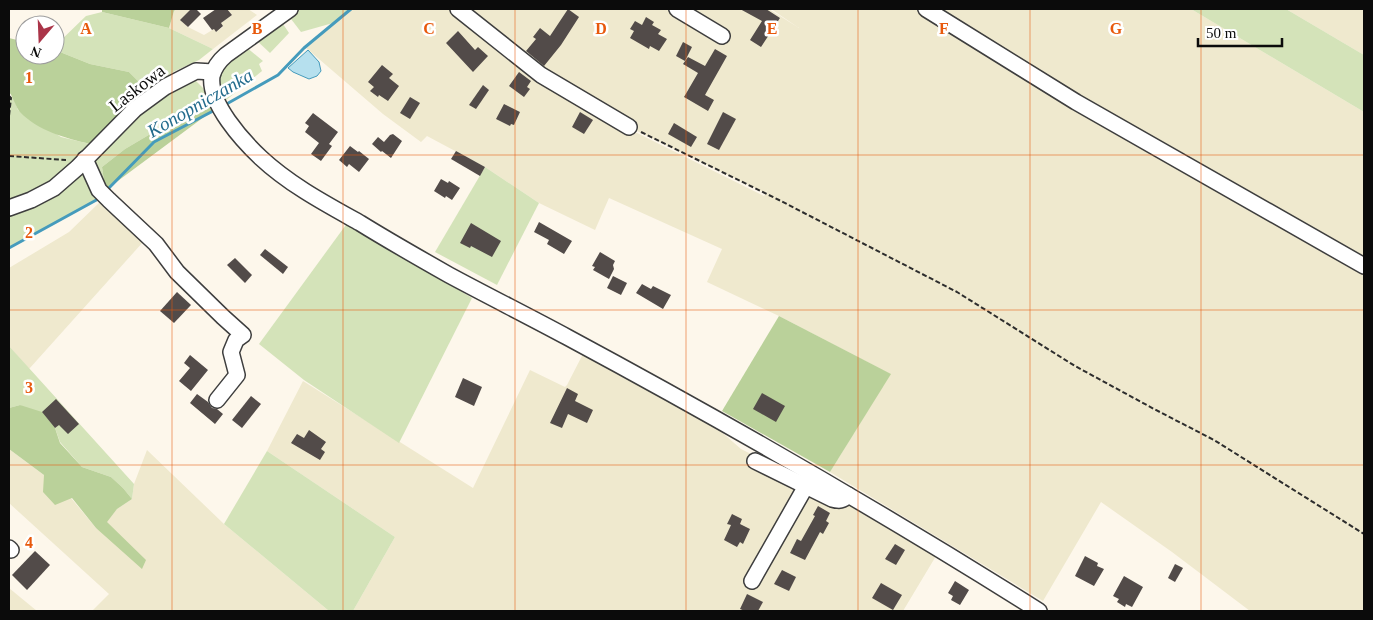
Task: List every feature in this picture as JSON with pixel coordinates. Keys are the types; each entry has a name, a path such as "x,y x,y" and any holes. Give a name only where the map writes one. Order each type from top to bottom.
{"street":[{"path":"290,9 226,55 213,72 213,89 222,109 247,144 261,158 286,178 324,202 452,276 663,389 766,447 936,547 1039,611"},
{"path":"458,9 541,75 630,127"},
{"path":"676,9 722,36"},
{"path":"926,9 1076,102 1364,266"},
{"name":"Laskowa","path":"9,208 31,200 54,188 135,109 159,92 196,71 213,72"},
{"path":"81,163 104,195 156,244 177,272 243,334 236,340 231,352 237,375 217,400"},
{"path":"755,461 832,499 844,500 848,495"},
{"path":"752,581 806,486"}],"path":[{"path":"9,96 11,98 9,116"},
{"path":"630,127 772,196 957,292 1075,366 1214,440 1364,534"},
{"path":"9,156 81,163"}],"shaded area":[{"path":"176,9 191,9 181,20 188,27 204,35 214,29 216,32 223,27 221,23 232,15 227,9 248,9 257,15 213,49 169,28"},
{"path":"351,9 769,9 799,28 771,9 1191,9 1364,112 1364,611 1250,611 1172,552 1101,502 1043,601 830,472 890,374 779,316 707,282 722,249 609,198 595,230 539,203 485,167 427,136 421,142 383,114 305,47","holes":["635,130 765,193 768,189 764,196 635,132"]},
{"path":"1286,9 1364,9 1364,55"},
{"path":"100,202 143,242 29,369 9,346 9,268 69,232"},
{"path":"584,352 718,429 741,449 819,488 936,556 903,611 353,611 395,537 267,451 303,381 473,488 530,370 565,387"},
{"path":"9,449 44,475 44,492 71,498 96,528 145,560 106,522 117,509 132,499 134,484 147,450 224,524 329,611 92,611 109,594 9,503"},
{"path":"9,588 37,611 9,611"}],"green space":[{"path":"102,9 176,9 169,28 102,12"},
{"path":"298,9 351,9 333,23 301,32 288,15"},
{"path":"1191,9 1286,9 1364,55 1364,112"},
{"path":"102,12 169,28 213,49 199,60 175,71 146,89 129,72 90,64 65,54 65,36 86,16"},
{"path":"281,21 289,33 270,53 254,38"},
{"path":"9,38 15,40 15,65 65,65 65,54 90,64 129,72 146,89 90,144 53,133 27,119 20,112 9,92"},
{"path":"246,47 263,61 259,64 262,71 225,101 219,86 218,76 223,66"},
{"path":"195,80 203,88 210,107 205,105 169,123 125,149 102,167 104,181 96,169 95,158 155,100"},
{"path":"13,96 18,110 61,137 90,144 66,171 49,184 9,202 9,98"},
{"path":"205,105 210,107 212,111 107,189 102,167 125,149 169,123"},
{"path":"485,167 539,203 497,285 435,252"},
{"path":"80,173 87,176 101,198 9,248 9,213"},
{"path":"348,222 472,298 399,443 304,380 259,344"},
{"path":"779,316 891,374 830,472 722,411"},
{"path":"9,346 134,484 132,499 111,477 82,467 60,442 55,428 20,405 9,408"},
{"path":"20,405 42,412 55,428 60,443 82,467 111,477 132,499 117,509 107,522 146,560 142,569 96,528 72,498 55,505 43,492 44,475 9,449 9,408"},
{"path":"267,451 395,537 353,611 329,611 224,524"}],"water":[{"path":"308,50 319,62 321,71 317,76 309,79 288,68"}],"building":[{"path":"191,9 196,9 201,14 188,27 180,20"},
{"path":"216,9 227,9 232,15 221,23 223,26 216,32 214,29 212,30 203,18"},
{"path":"568,9 579,17 561,45 544,66 526,51 536,39 533,37 540,28 550,36"},
{"path":"740,9 766,9 780,18 761,47 750,40 762,21"},
{"path":"646,17 654,22 652,25 661,30 658,34 667,39 659,51 650,46 649,49 630,38 634,31 630,29 635,21 642,25"},
{"path":"458,31 475,50 478,47 488,56 473,72 446,43"},
{"path":"683,42 692,47 685,61 676,56"},
{"path":"715,49 727,56 705,95 714,100 708,111 684,97 698,73 683,64 688,57 705,66"},
{"path":"382,65 393,74 389,78 399,86 388,101 370,91 374,87 368,82"},
{"path":"519,72 531,81 527,87 530,89 524,97 509,86"},
{"path":"483,85 489,90 476,109 469,105"},
{"path":"410,97 420,103 410,119 400,113"},
{"path":"504,104 520,112 514,125 511,124 510,126 496,119"},
{"path":"580,112 593,120 584,134 572,127"},
{"path":"723,112 736,119 719,150 707,144"},
{"path":"313,113 338,132 329,144 332,146 321,161 311,154 319,143 305,132 309,126 305,123"},
{"path":"674,123 697,137 691,147 668,134"},
{"path":"393,134 402,141 391,158 372,144 378,137 384,142"},
{"path":"350,146 369,159 359,172 349,164 347,167 339,160"},
{"path":"456,151 485,167 480,176 451,159"},
{"path":"441,179 448,183 449,181 460,188 452,200 434,191"},
{"path":"539,222 572,241 564,254 547,244 549,240 534,232"},
{"path":"471,223 501,241 492,257 471,246 470,248 460,243"},
{"path":"265,249 288,267 283,274 260,255"},
{"path":"600,252 615,261 614,269 609,279 593,270 595,267 592,266"},
{"path":"235,258 252,275 245,283 227,265"},
{"path":"613,276 627,283 621,295 607,288"},
{"path":"642,284 651,289 653,286 671,295 663,309 636,293"},
{"path":"177,292 191,305 174,323 160,311"},
{"path":"190,355 208,370 191,391 179,381 190,368 184,363"},
{"path":"463,378 482,387 474,406 455,397"},
{"path":"567,388 578,394 575,401 593,410 587,423 568,414 562,428 550,423"},
{"path":"762,393 785,406 776,422 753,409"},
{"path":"197,394 208,402 212,408 217,409 223,414 215,424 190,403"},
{"path":"251,396 261,404 242,428 232,420"},
{"path":"56,399 79,424 68,434 59,425 55,428 42,412"},
{"path":"309,430 326,442 321,449 325,452 320,460 291,443 297,434 304,438"},
{"path":"818,506 830,513 826,521 829,523 823,534 820,532 805,560 790,553 797,539 801,541 815,516 813,515"},
{"path":"732,514 742,519 740,524 750,529 743,544 740,542 737,547 724,540 731,525 727,524"},
{"path":"895,544 905,550 896,565 885,559"},
{"path":"35,551 50,565 27,590 12,575"},
{"path":"1085,556 1098,563 1097,566 1104,569 1094,586 1075,576"},
{"path":"1175,564 1183,568 1175,582 1168,578"},
{"path":"782,570 796,577 789,591 774,584"},
{"path":"1124,576 1143,587 1132,607 1126,604 1125,607 1117,602 1119,599 1113,596"},
{"path":"955,581 969,590 960,605 951,600 953,596 948,593"},
{"path":"881,583 902,595 893,610 872,598"},
{"path":"747,594 763,602 758,611 740,609"}],"waterway":[{"name":"Konopniczanka","path":"223,106 278,75 304,48 351,9"},
{"name":"Konopniczanka","path":"107,190 154,142 215,110"},
{"name":"Konopniczanka","path":"9,248 100,198"}]}
